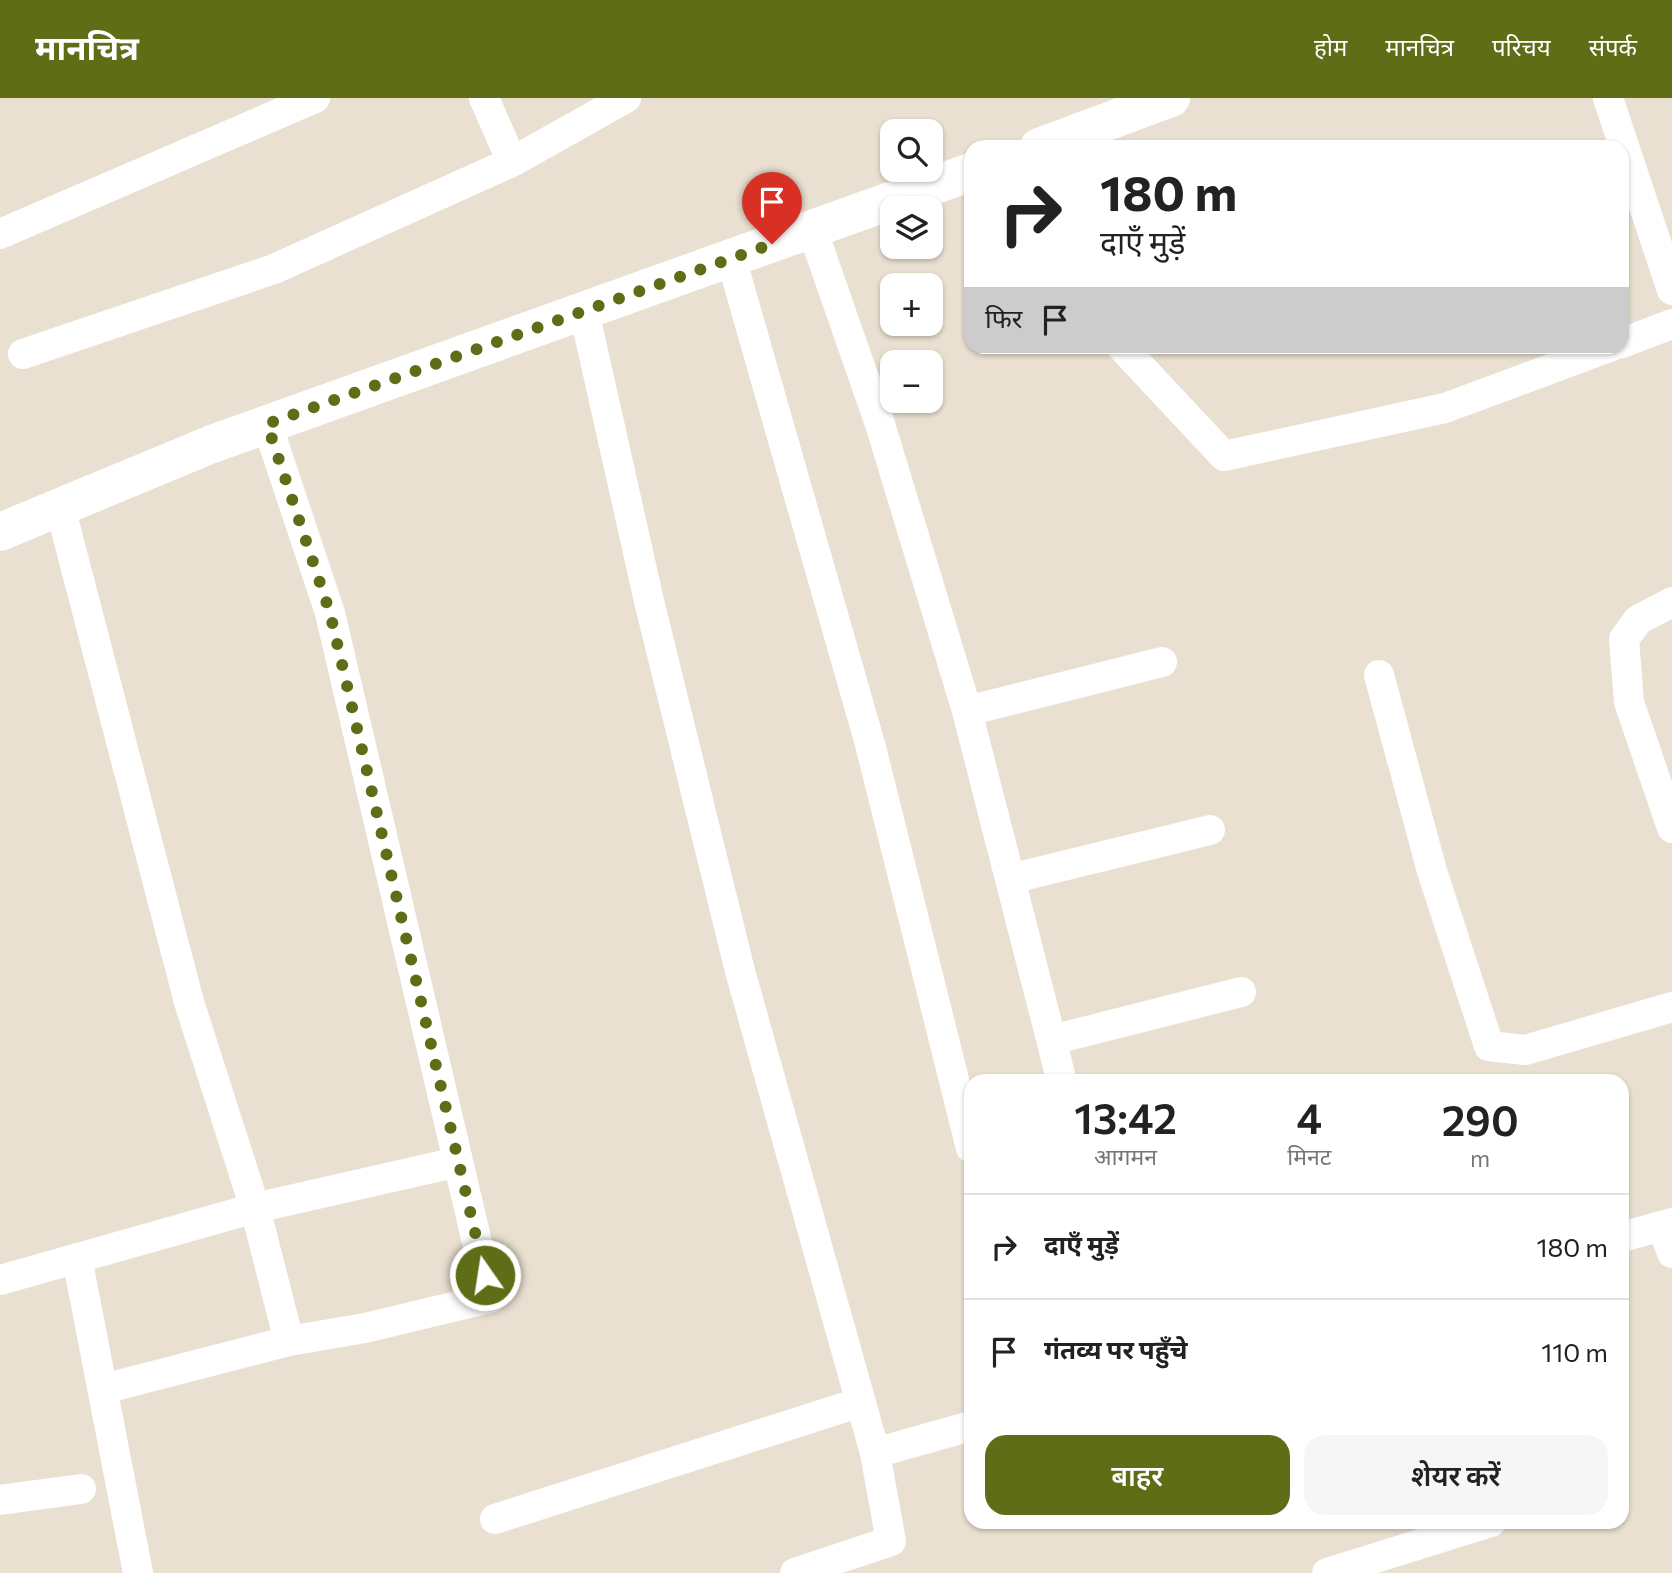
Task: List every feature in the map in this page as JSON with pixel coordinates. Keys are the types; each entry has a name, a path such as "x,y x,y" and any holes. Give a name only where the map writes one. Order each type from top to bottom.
{"street":[{"path":"0,234 315,98"},
{"path":"484,98 512,162"},
{"path":"23,354 274,269 512,162 626,98"},
{"path":"1058,140 1171,98"},
{"path":"1608,98 1622,140"},
{"path":"1629,161 1672,290"},
{"path":"0,533 212,443 964,175"},
{"path":"812,229 880,424 967,711 1060,1074"},
{"path":"731,258 870,744 964,1120"},
{"path":"584,311 649,601 740,971 875,1453 891,1541 795,1573"},
{"path":"1629,340 1672,324"},
{"path":"1128,354 1224,456 1445,408 1590,354"},
{"path":"103,1389 289,1341 365,1328 490,1298 330,613 267,424"},
{"path":"60,507 189,1002 255,1208 289,1341"},
{"path":"1672,602 1638,620 1624,639 1629,702 1672,828"},
{"path":"967,711 1162,662"},
{"path":"1379,675 1432,872 1489,1046 1525,1050 1672,1007"},
{"path":"1010,879 1210,830"},
{"path":"1052,1040 1241,992"},
{"path":"0,1280 255,1208 458,1162"},
{"path":"1629,1235 1667,1224 1672,1253"},
{"path":"77,1258 138,1573"},
{"path":"495,1519 861,1402"},
{"path":"875,1453 964,1428"},
{"path":"0,1500 81,1489"},
{"path":"1327,1573 1421,1532 1442,1529"}],"route":[{"path":"485,1275 330,613 267,424 772,244"}]}
